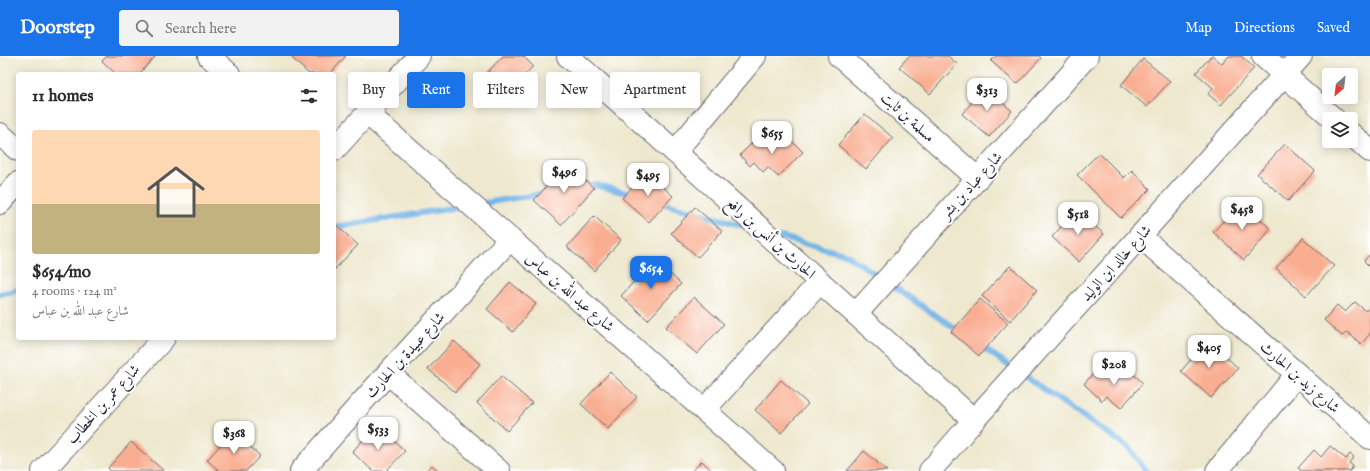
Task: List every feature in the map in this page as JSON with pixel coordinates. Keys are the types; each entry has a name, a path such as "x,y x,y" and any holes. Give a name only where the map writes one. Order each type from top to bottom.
{"street":[{"path":"210,56 227,72"},
{"path":"336,148 419,56"},
{"name":"الحارث بن أنس بن رافع","path":"568,56 974,420"},
{"path":"675,152 755,56"},
{"name":"مسلمة بن ثابت","path":"840,56 977,178"},
{"name":"شارع عباد بن بشر","path":"856,314 1087,56"},
{"path":"1263,56 1326,112"},
{"name":"شارع خالد ابن الوليد","path":"930,471 1301,56"},
{"name":"شارع عبد الله بن عباس","path":"367,113 773,471"},
{"path":"0,134 16,148"},
{"path":"1358,140 1370,151"},
{"path":"0,203 16,185"},
{"name":"شارع زيد بن الحارث","path":"1140,236 1370,438"},
{"name":"شارع عبيدة بن الحارث","path":"301,471 510,239"},
{"path":"704,410 820,282"},
{"name":"شارع عمر بن الخطاب","path":"46,470 162,340"},
{"path":"388,373 499,471"},
{"path":"1216,471 1297,374"}],"building":[{"path":"107,56 156,56 141,72 114,72 102,61"},
{"path":"294,56 346,56 332,72 307,72 292,58"},
{"path":"503,56 523,56 533,66 528,72 488,72"},
{"path":"909,56 948,56 957,64 930,94 899,67"},
{"path":"996,56 1039,56 1041,58 1017,84 991,61"},
{"path":"1211,56 1222,64 1229,56 1241,56 1254,68 1221,105 1208,94 1213,88 1196,73"},
{"path":"1143,59 1170,81 1147,107 1121,85"},
{"path":"985,87 1012,111 989,137 962,114"},
{"path":"865,114 893,138 866,169 838,145"},
{"path":"774,135 783,144 789,138 803,152 778,177 768,167 763,172 754,162 750,166 740,155 758,137 765,144"},
{"path":"1285,144 1315,171 1288,201 1257,174"},
{"path":"1099,153 1124,178 1132,170 1150,189 1121,218 1077,175"},
{"path":"567,164 594,188 561,225 534,200"},
{"path":"646,172 673,196 649,222 622,198"},
{"path":"1241,202 1271,229 1244,260 1213,232"},
{"path":"695,207 722,231 698,257 671,233"},
{"path":"1076,210 1104,234 1079,262 1052,237"},
{"path":"594,216 621,240 594,271 567,247"},
{"path":"336,225 358,245 336,268"},
{"path":"1303,238 1334,266 1306,296 1276,268"},
{"path":"1370,254 1370,267 1364,261"},
{"path":"654,259 681,284 648,320 621,296"},
{"path":"1010,266 1037,290 1010,321 982,296"},
{"path":"510,282 536,304 513,332 487,309"},
{"path":"694,297 724,324 697,354 666,327"},
{"path":"980,299 1008,323 979,356 951,332"},
{"path":"1355,302 1366,311 1370,306 1370,334 1361,344 1347,332 1342,336 1324,320 1337,305 1345,312"},
{"path":"1208,340 1238,368 1211,398 1181,371"},
{"path":"454,341 480,364 455,392 428,369"},
{"path":"1115,366 1125,376 1130,371 1143,383 1121,408 1106,396 1102,401 1084,384 1097,369 1105,377"},
{"path":"610,372 637,397 608,429 581,404"},
{"path":"501,376 532,403 507,431 477,403"},
{"path":"781,380 808,404 781,433 755,410"},
{"path":"377,425 405,451 386,471 373,471 352,452"},
{"path":"233,431 260,456 246,471 219,471 207,460"},
{"path":"131,442 164,471 110,471 108,468"},
{"path":"1330,446 1346,459 1350,454 1354,457 1349,463 1353,466 1350,471 1302,471 1298,468 1314,450 1321,457"},
{"path":"864,451 887,471 847,471"},
{"path":"702,461 712,471 692,471"},
{"path":"432,465 439,471 426,471"}],"waterway":[{"path":"585,187 596,185 634,195"},
{"path":"478,204 548,193"},
{"path":"658,202 748,227"},
{"path":"336,227 465,206"},
{"path":"781,237 847,255 960,332"},
{"path":"0,294 16,290"},
{"path":"979,345 1129,448 1146,471"}]}
